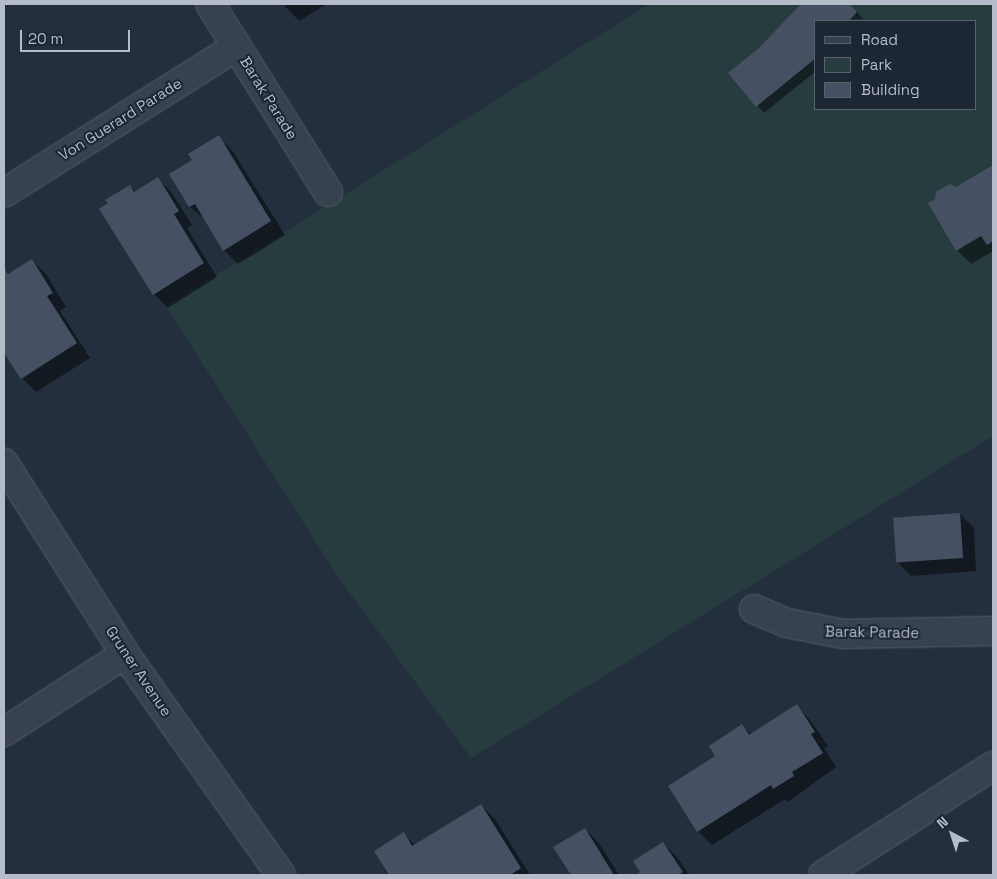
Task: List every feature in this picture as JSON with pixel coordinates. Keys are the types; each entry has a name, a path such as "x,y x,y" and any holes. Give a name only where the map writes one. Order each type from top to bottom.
{"street":[{"name":"Barak Parade","path":"210,4 328,192"},
{"name":"Von Guerard Parade","path":"4,193 237,46"},
{"name":"Gruner Avenue","path":"4,462 125,654 281,875"},
{"name":"Barak Parade","path":"754,609 787,623 843,634 993,631"},
{"path":"4,732 125,654"},
{"path":"823,875 973,782 993,766"}],"green space":[{"path":"649,4 993,4 993,436 471,758 338,577 166,306"}],"building":[{"path":"801,4 850,4 857,12 850,20 814,20 814,60 756,107 728,73 759,48"},
{"path":"219,135 271,221 223,251 195,204 189,207 169,174 192,160 188,154"},
{"path":"993,165 993,241 987,245 981,236 956,251 928,203 935,199 936,192 950,184 956,187"},
{"path":"158,177 179,211 174,214 204,263 153,295 99,209 108,203 105,200 130,185 134,192"},
{"path":"32,259 53,293 47,296 77,343 21,379 4,353 4,267 8,274"},
{"path":"960,513 963,558 896,563 893,518"},
{"path":"797,704 815,732 811,734 823,753 792,772 794,776 773,789 771,785 697,832 668,786 715,756 709,746 742,724 749,735"},
{"path":"481,804 521,868 510,875 389,875 374,851 404,832 412,846"},
{"path":"585,828 614,875 571,875 553,847"},
{"path":"663,842 683,872 678,875 636,875 640,872 633,861"}]}
